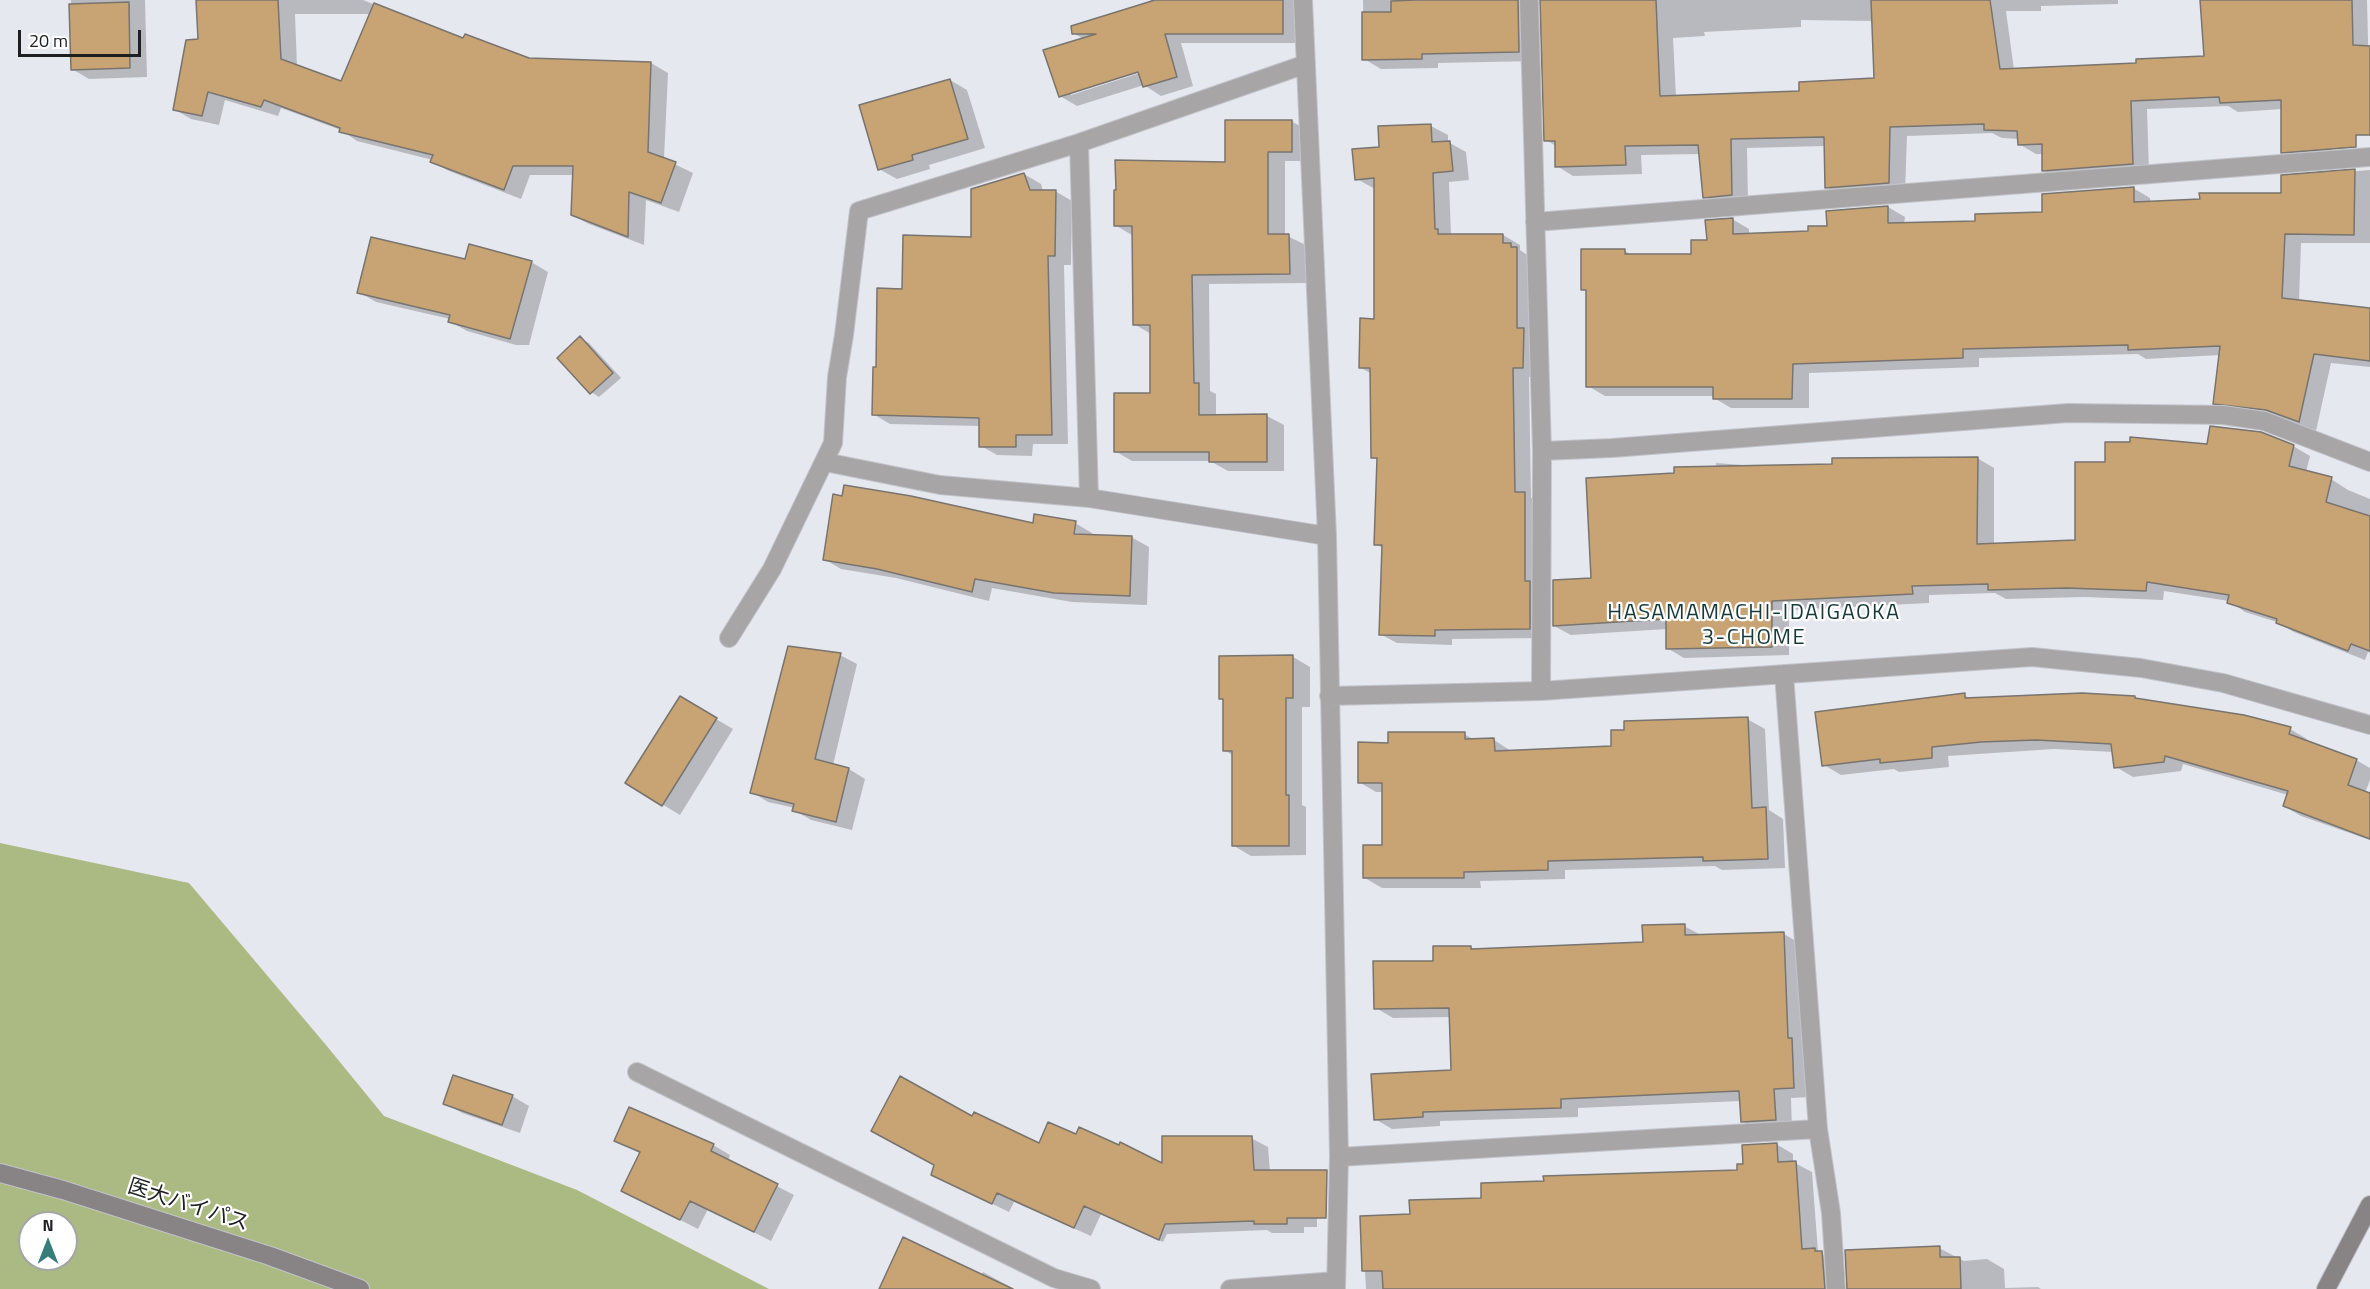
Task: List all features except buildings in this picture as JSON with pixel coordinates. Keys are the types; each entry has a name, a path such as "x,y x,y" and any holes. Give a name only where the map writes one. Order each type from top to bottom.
{"main road":[{"name":"医大バイパス","path":"0,1173 63,1190 270,1256 360,1289"},
{"path":"2326,1289 2370,1205"}],"street":[{"path":"1230,1289 1336,1285 1339,1157 1327,536 1303,0"},
{"path":"1529,0 1542,451 1541,692"},
{"path":"729,638 772,569 833,442 837,377 859,211 1079,143 1306,64"},
{"path":"1079,143 1089,498"},
{"path":"1535,222 2370,157"},
{"path":"1542,451 1612,448 2068,413 2223,415 2264,422 2370,462"},
{"path":"825,462 940,485 1089,498 1327,536"},
{"path":"1329,696 1541,692 2032,657 2141,668 2223,683 2368,719"},
{"path":"1784,674 1818,1129 1831,1213 1836,1289"},
{"path":"637,1072 1054,1278 1090,1289"},
{"path":"1339,1157 1818,1129"}],"green space":[{"path":"0,843 189,883 384,1116 577,1190 769,1289 0,1289"}],"district":[{"name":"HASAMAMACHI-IDAIGAOKA 3-CHOME","path":"1754,626"}]}
